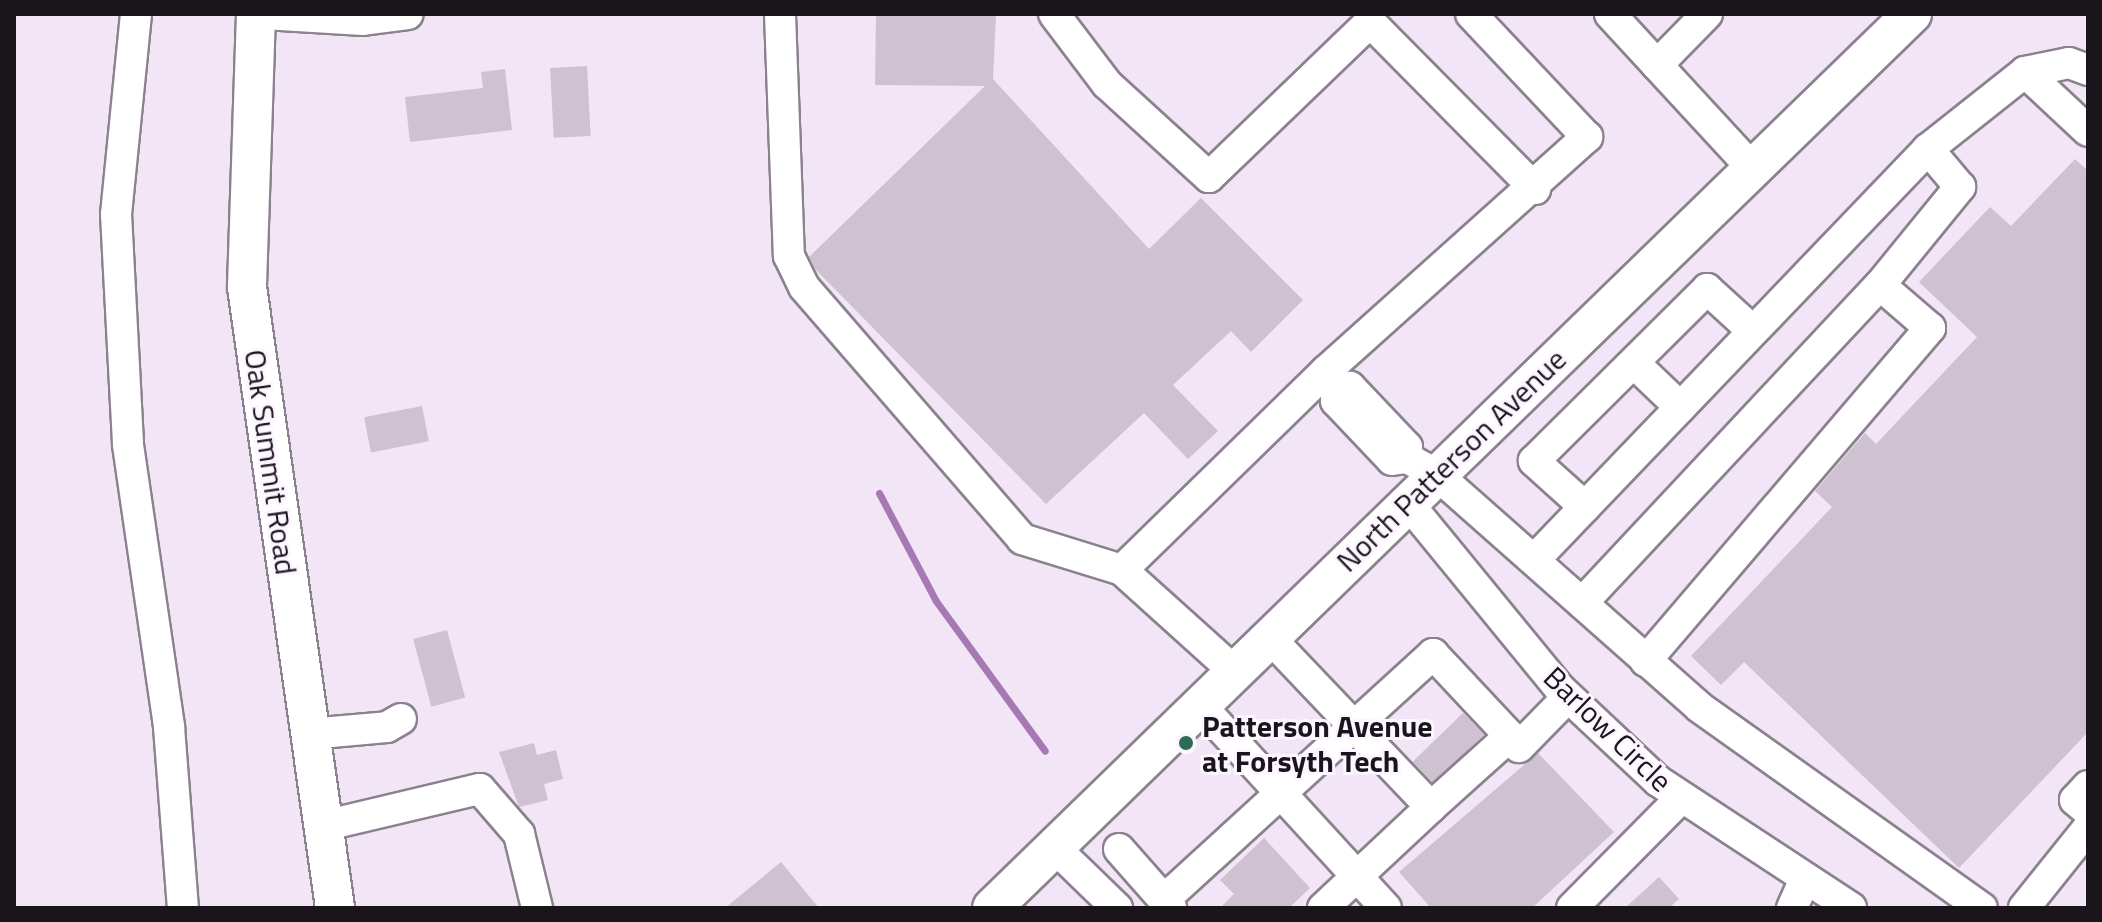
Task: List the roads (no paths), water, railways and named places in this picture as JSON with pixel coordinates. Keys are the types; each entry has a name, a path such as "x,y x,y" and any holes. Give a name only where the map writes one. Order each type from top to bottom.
{"main road":[{"name":"Oak Summit Road","path":"256,14 247,287 335,908"},
{"name":"North Patterson Avenue","path":"992,908 1407,502 1422,466 1752,168 1912,14"}],"street":[{"path":"136,14 116,198 128,445 169,727 183,908"},
{"path":"264,14 363,20 408,14"},
{"path":"780,14 789,256 804,287 1022,539 1122,570 1234,671"},
{"path":"1122,570 1332,379 1587,137 1471,14"},
{"path":"1610,14 1752,168"},
{"path":"1657,65 1707,14"},
{"path":"1066,20 1209,177 1370,22 1535,189"},
{"path":"1535,559 1928,149 2025,72 2069,63 2088,70"},
{"path":"2025,72 2088,131"},
{"path":"1582,603 1880,285 1960,187 1928,149"},
{"path":"1646,661 1930,328 1880,285"},
{"path":"1585,507 1534,461 1707,289 1753,331"},
{"path":"1634,363 1680,407"},
{"path":"1332,379 1350,387 1422,466 1535,559 1646,661 1982,908"},
{"name":"Barlow Circle","path":"1407,502 1568,697 1681,798 1798,895 1851,908"},
{"path":"1269,637 1431,807"},
{"path":"1119,849 1168,903 1353,725 1433,654 1519,747 1568,697"},
{"path":"1200,705 1386,908"},
{"path":"309,734 387,727 401,719"},
{"path":"1323,908 1510,736"},
{"path":"2088,786 2075,800 2088,811"},
{"path":"323,826 480,789 519,834 537,908"},
{"path":"1572,908 1681,798"},
{"path":"2024,908 2088,828"},
{"path":"1054,847 1117,908"}],"waterway":[{"path":"879,493 936,601 1045,751"}],"place":[{"name":"Patterson Avenue at Forsyth Tech","path":"1186,743"}]}
